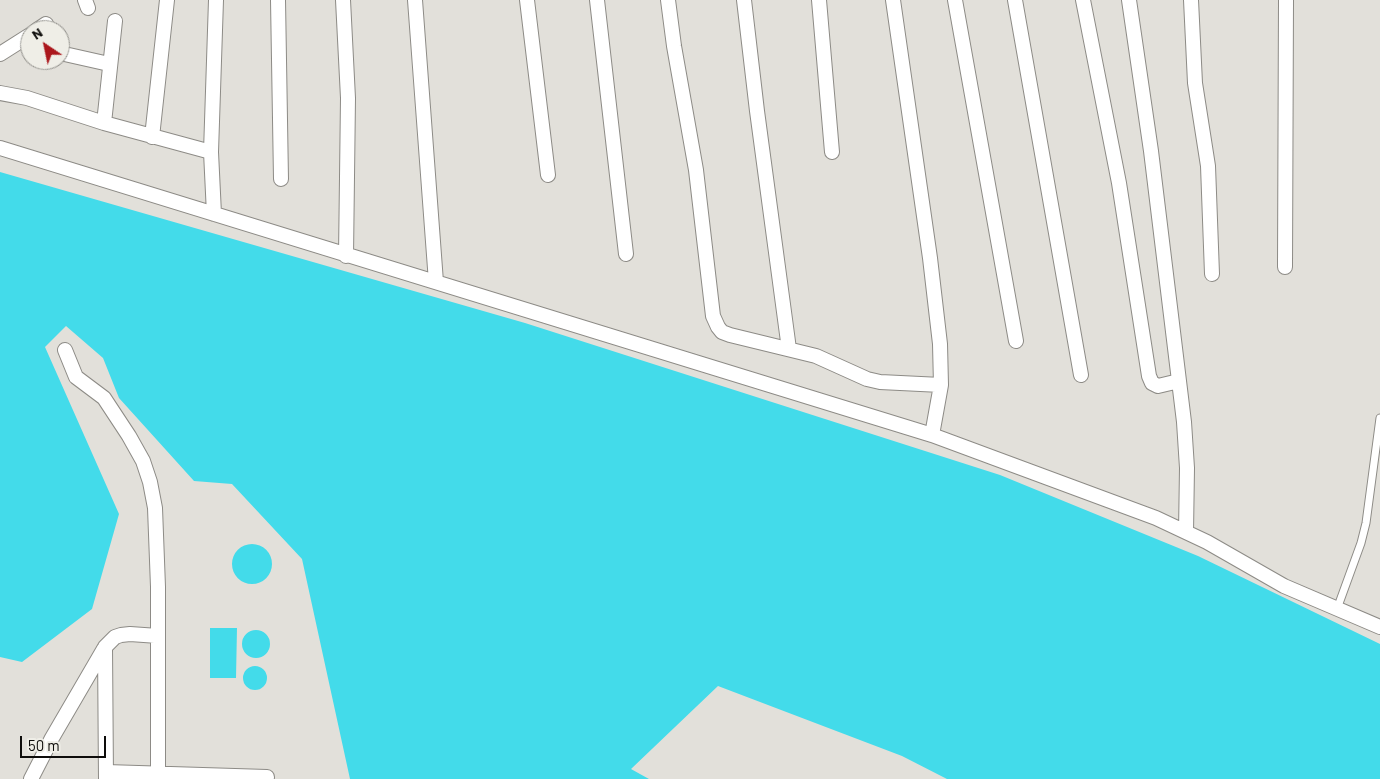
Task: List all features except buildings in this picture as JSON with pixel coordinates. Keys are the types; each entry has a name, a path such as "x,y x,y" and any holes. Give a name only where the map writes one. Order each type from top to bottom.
{"street":[{"path":"152,137 167,0"},
{"path":"214,214 211,152 216,0"},
{"path":"278,0 281,179"},
{"path":"343,0 348,98 346,256"},
{"path":"415,0 436,282"},
{"path":"527,0 548,175"},
{"path":"597,0 626,254"},
{"path":"668,0 674,46 696,170 713,316 718,327 722,332 730,335 816,356 867,379 880,382 941,385"},
{"path":"744,0 789,349"},
{"path":"819,0 832,152"},
{"path":"893,0 930,258 940,344 941,385 932,435"},
{"path":"955,0 1016,341"},
{"path":"1015,0 1082,375"},
{"path":"1083,0 1119,182 1149,376 1152,383 1158,386 1179,381"},
{"path":"1129,0 1151,151 1179,381 1187,468 1186,532"},
{"path":"1191,0 1195,83 1208,166 1212,274"},
{"path":"1285,267 1286,0"},
{"path":"104,123 115,21"},
{"path":"0,54 20,41"},
{"path":"70,55 109,64"},
{"path":"0,93 27,98 104,123 211,152"},
{"path":"0,148 932,435 1138,512 1186,532 1284,586 1336,610 1380,627"},
{"path":"65,350 76,377 104,398 129,436 143,461 150,482 155,508 157,541 158,776"},
{"path":"31,779 52,738 105,647 121,635 158,636"},
{"path":"105,647 106,775 267,777"}],"lane":[{"path":"1336,610 1366,523 1380,418"}],"water":[{"path":"0,172 525,323 1000,475 1198,556 1380,644 1380,779 947,779 902,756 718,686 631,769 649,779 350,779 302,559 232,484 194,481 119,398 103,358 66,326 45,347 119,514 92,609 22,662 0,657"},
{"path":"252,544 266,550 272,564 266,578 252,584 238,578 232,564 238,550"},
{"path":"210,628 237,628 236,678 210,678"},
{"path":"256,630 266,634 270,644 266,654 256,658 246,654 242,644 246,634"},
{"path":"255,666 263,670 267,678 263,686 255,690 247,686 243,678 247,670"}]}
